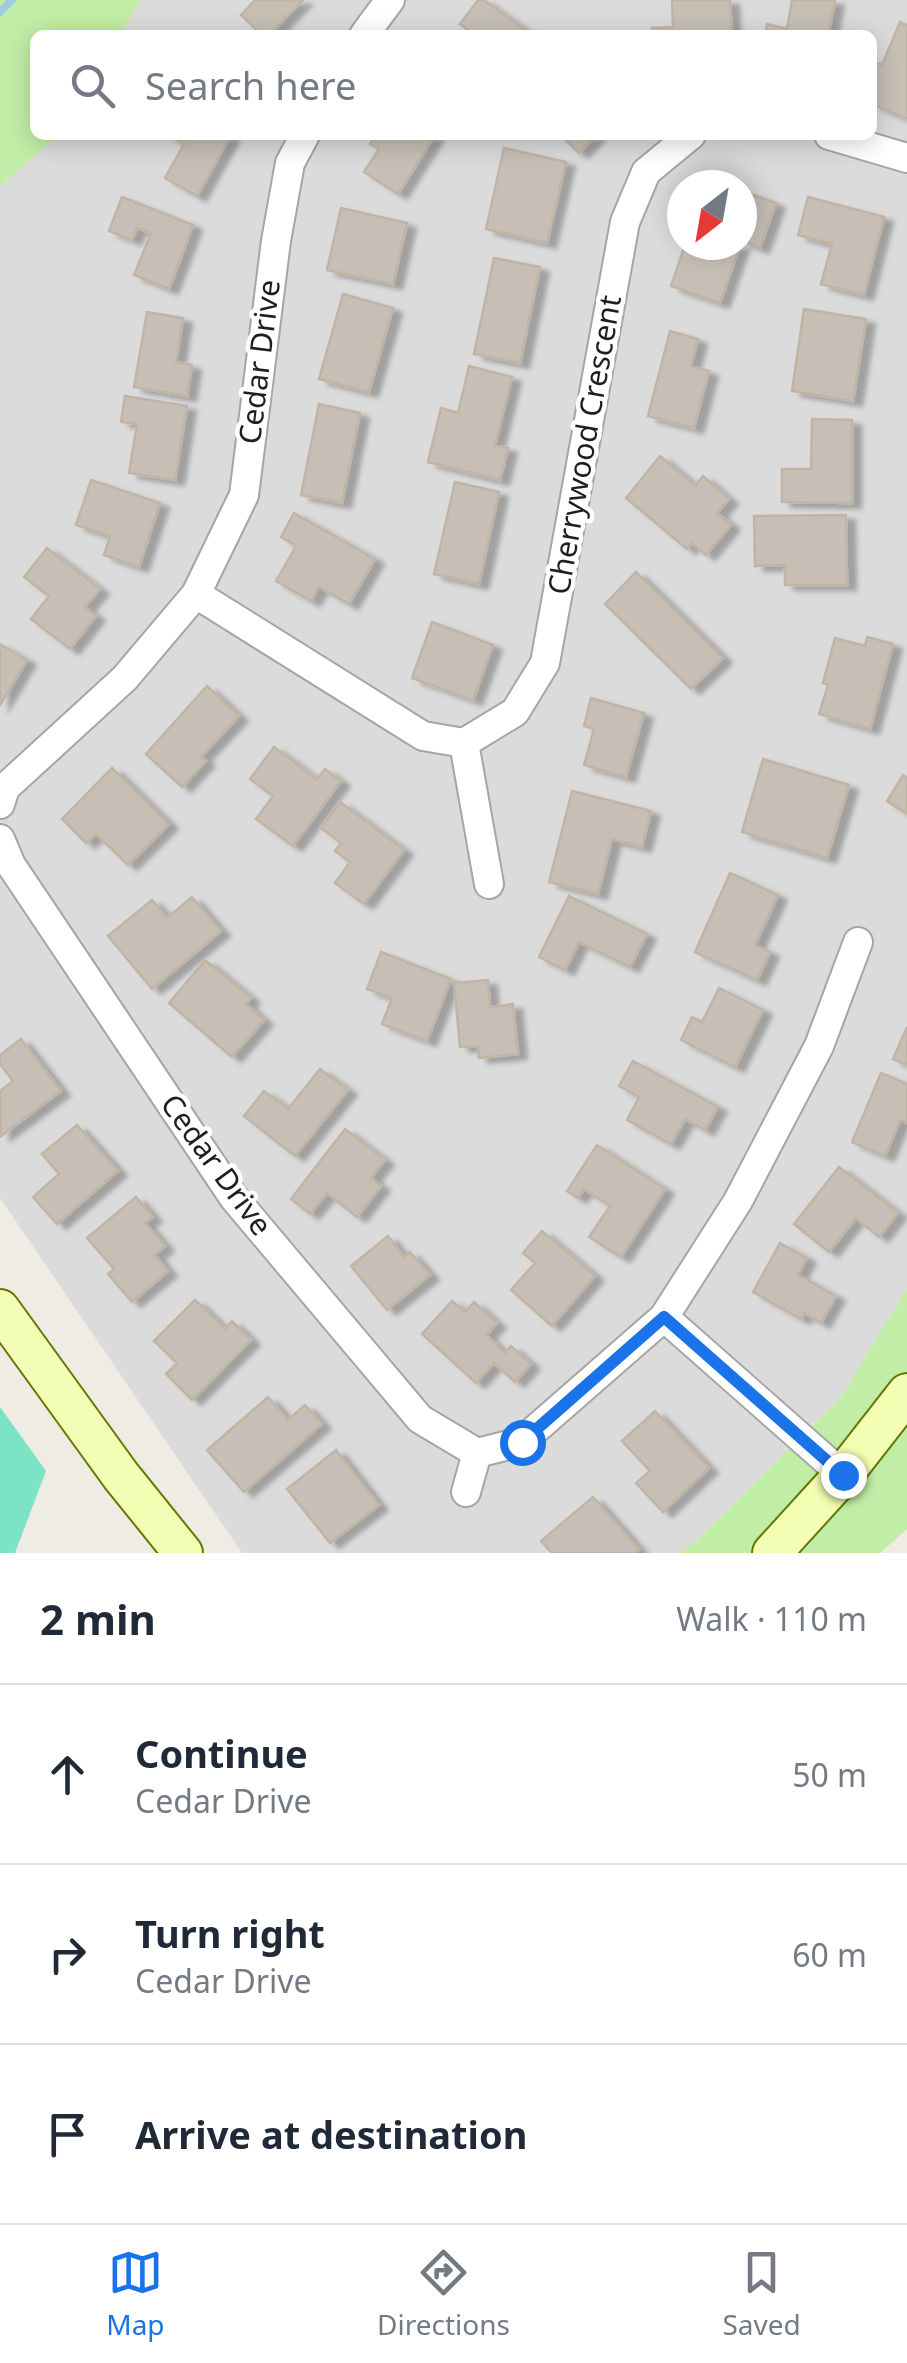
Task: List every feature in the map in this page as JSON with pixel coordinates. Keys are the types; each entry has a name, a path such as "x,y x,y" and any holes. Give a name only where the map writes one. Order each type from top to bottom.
{"main road":[{"path":"0,1309 121,1476 184,1553"},
{"path":"772,1553 843,1475 907,1392"},
{"path":"121,1476 162,1553"}],"street":[{"path":"368,30 390,0"},
{"name":"Cedar Drive","path":"0,804 5,788 126,678 196,594 244,494 276,241 290,163 302,140"},
{"name":"Cherrywood Crescent","path":"464,743 515,712 545,663 626,222 646,172 686,140"},
{"path":"846,140 907,158"},
{"path":"196,594 423,736 464,743 489,884"},
{"name":"Cedar Drive","path":"0,839 11,866 234,1198 420,1419 477,1453"},
{"path":"466,1492 477,1453 522,1442 664,1317 738,1200 819,1046 858,942"},
{"path":"664,1317 843,1475"}],"shaded area":[{"path":"141,0 907,0 907,1288 841,1397 680,1553 242,1553 0,1198 0,186 53,140 877,140 877,30 123,30"}],"green space":[{"path":"0,0 141,0 123,30 30,30 30,140 53,140 0,186"},
{"path":"907,1288 907,1529 880,1553 680,1553 841,1397"},
{"path":"0,1407 46,1471 15,1553 0,1553"}],"building":[{"path":"255,0 303,0 274,30 257,30 241,15"},
{"path":"478,0 484,0 525,30 468,30 460,24"},
{"path":"672,0 730,0 732,30 652,28 673,27"},
{"path":"792,0 835,0 829,30 766,30 767,24 787,29"},
{"path":"900,22 907,25 907,119 877,106 877,63 882,65"},
{"path":"177,140 228,140 197,196 165,178 184,144"},
{"path":"372,140 432,140 398,194 364,172 379,149 370,144"},
{"path":"565,140 591,140 579,153"},
{"path":"504,148 566,162 547,243 486,229"},
{"path":"757,196 776,203 760,248 757,247"},
{"path":"122,197 193,225 169,289 134,275 151,233 137,228 132,240 109,231"},
{"path":"808,197 884,217 864,295 821,284 832,244 798,235"},
{"path":"341,208 407,223 393,284 327,270"},
{"path":"494,258 540,267 520,363 474,354"},
{"path":"680,260 735,260 720,303 671,286"},
{"path":"343,294 393,308 369,392 319,379"},
{"path":"804,309 866,319 853,401 792,391"},
{"path":"147,312 183,318 176,362 192,365 187,396 134,387"},
{"path":"670,331 698,339 691,366 709,371 694,428 648,416"},
{"path":"469,366 512,377 495,445 508,448 500,480 428,462 441,408 458,413"},
{"path":"125,396 187,406 175,480 129,473 137,424 121,422"},
{"path":"319,404 360,413 342,503 301,495"},
{"path":"812,419 852,420 852,503 782,502 782,469 811,469"},
{"path":"660,456 695,486 703,476 729,499 717,513 731,525 706,555 692,543 687,549 626,498"},
{"path":"91,480 160,503 139,567 104,555 110,536 76,525"},
{"path":"455,482 499,492 479,584 434,574"},
{"path":"294,513 375,559 349,604 319,587 311,601 276,581 296,546 281,537"},
{"path":"846,515 847,585 785,585 785,565 755,566 754,516"},
{"path":"47,548 100,589 85,607 96,616 70,649 31,619 49,596 24,577"},
{"path":"636,572 723,658 691,689 605,604"},
{"path":"432,622 493,645 473,700 412,678"},
{"path":"867,637 893,644 870,729 819,714 835,638 865,646"},
{"path":"0,644 27,660 0,705"},
{"path":"207,686 239,716 201,757 206,761 182,787 146,754"},
{"path":"591,698 644,713 626,777 584,765 594,729 584,726"},
{"path":"274,747 317,779 325,769 341,781 293,846 256,819 273,796 250,779"},
{"path":"763,759 849,785 827,858 742,832"},
{"path":"112,768 169,824 128,865 96,834 86,843 62,819"},
{"path":"903,775 907,778 907,814 887,801"},
{"path":"572,791 651,811 642,847 612,839 598,894 549,882"},
{"path":"340,802 404,850 364,904 335,883 350,862 335,851 341,843 321,828"},
{"path":"730,873 778,895 755,945 770,952 757,980 695,952"},
{"path":"569,896 647,934 630,967 579,942 565,970 539,957"},
{"path":"192,897 221,931 152,989 108,936 152,900 167,918"},
{"path":"381,952 451,979 427,1041 382,1024 392,998 367,989"},
{"path":"205,960 251,998 246,1004 264,1020 232,1057 169,1003"},
{"path":"488,980 490,1007 513,1004 518,1054 479,1058 478,1046 460,1047 454,983"},
{"path":"719,988 763,1010 735,1067 681,1040 692,1017 702,1022"},
{"path":"907,1027 907,1065 893,1059"},
{"path":"21,1039 61,1091 1,1136 0,1091 13,1081 0,1064 0,1055"},
{"path":"633,1061 718,1107 705,1130 685,1119 671,1144 627,1120 639,1097 619,1086"},
{"path":"320,1069 348,1090 295,1156 244,1116 264,1091 288,1109"},
{"path":"881,1073 907,1084 907,1123 900,1120 885,1156 852,1142"},
{"path":"77,1125 118,1171 57,1224 33,1197 59,1174 42,1154"},
{"path":"345,1129 385,1160 371,1178 381,1186 357,1217 327,1193 310,1214 291,1199"},
{"path":"597,1145 665,1189 621,1257 589,1237 610,1206 584,1189 578,1198 567,1191"},
{"path":"839,1167 898,1213 879,1237 856,1218 829,1252 794,1224"},
{"path":"136,1197 153,1217 145,1223 165,1246 155,1255 168,1271 132,1302 108,1274 114,1269 87,1238"},
{"path":"542,1231 595,1276 552,1326 511,1290 535,1263 523,1253"},
{"path":"388,1236 404,1257 410,1252 430,1275 387,1310 351,1266"},
{"path":"780,1243 807,1258 798,1275 836,1296 821,1323 804,1313 801,1319 753,1292"},
{"path":"195,1300 225,1329 232,1321 251,1340 192,1400 166,1374 177,1363 154,1341"},
{"path":"452,1301 465,1312 474,1302 497,1323 486,1335 505,1353 511,1346 531,1364 515,1382 494,1363 476,1383 422,1334"},
{"path":"268,1397 288,1420 305,1405 322,1424 244,1492 207,1450"},
{"path":"655,1411 709,1468 663,1512 636,1483 650,1471 622,1441"},
{"path":"336,1450 379,1505 330,1543 287,1489"},
{"path":"593,1497 639,1549 634,1553 552,1553 541,1541"}],"waterway":[{"path":"0,12 12,0"}],"route":[{"path":"522,1442 664,1317 843,1475"}]}
